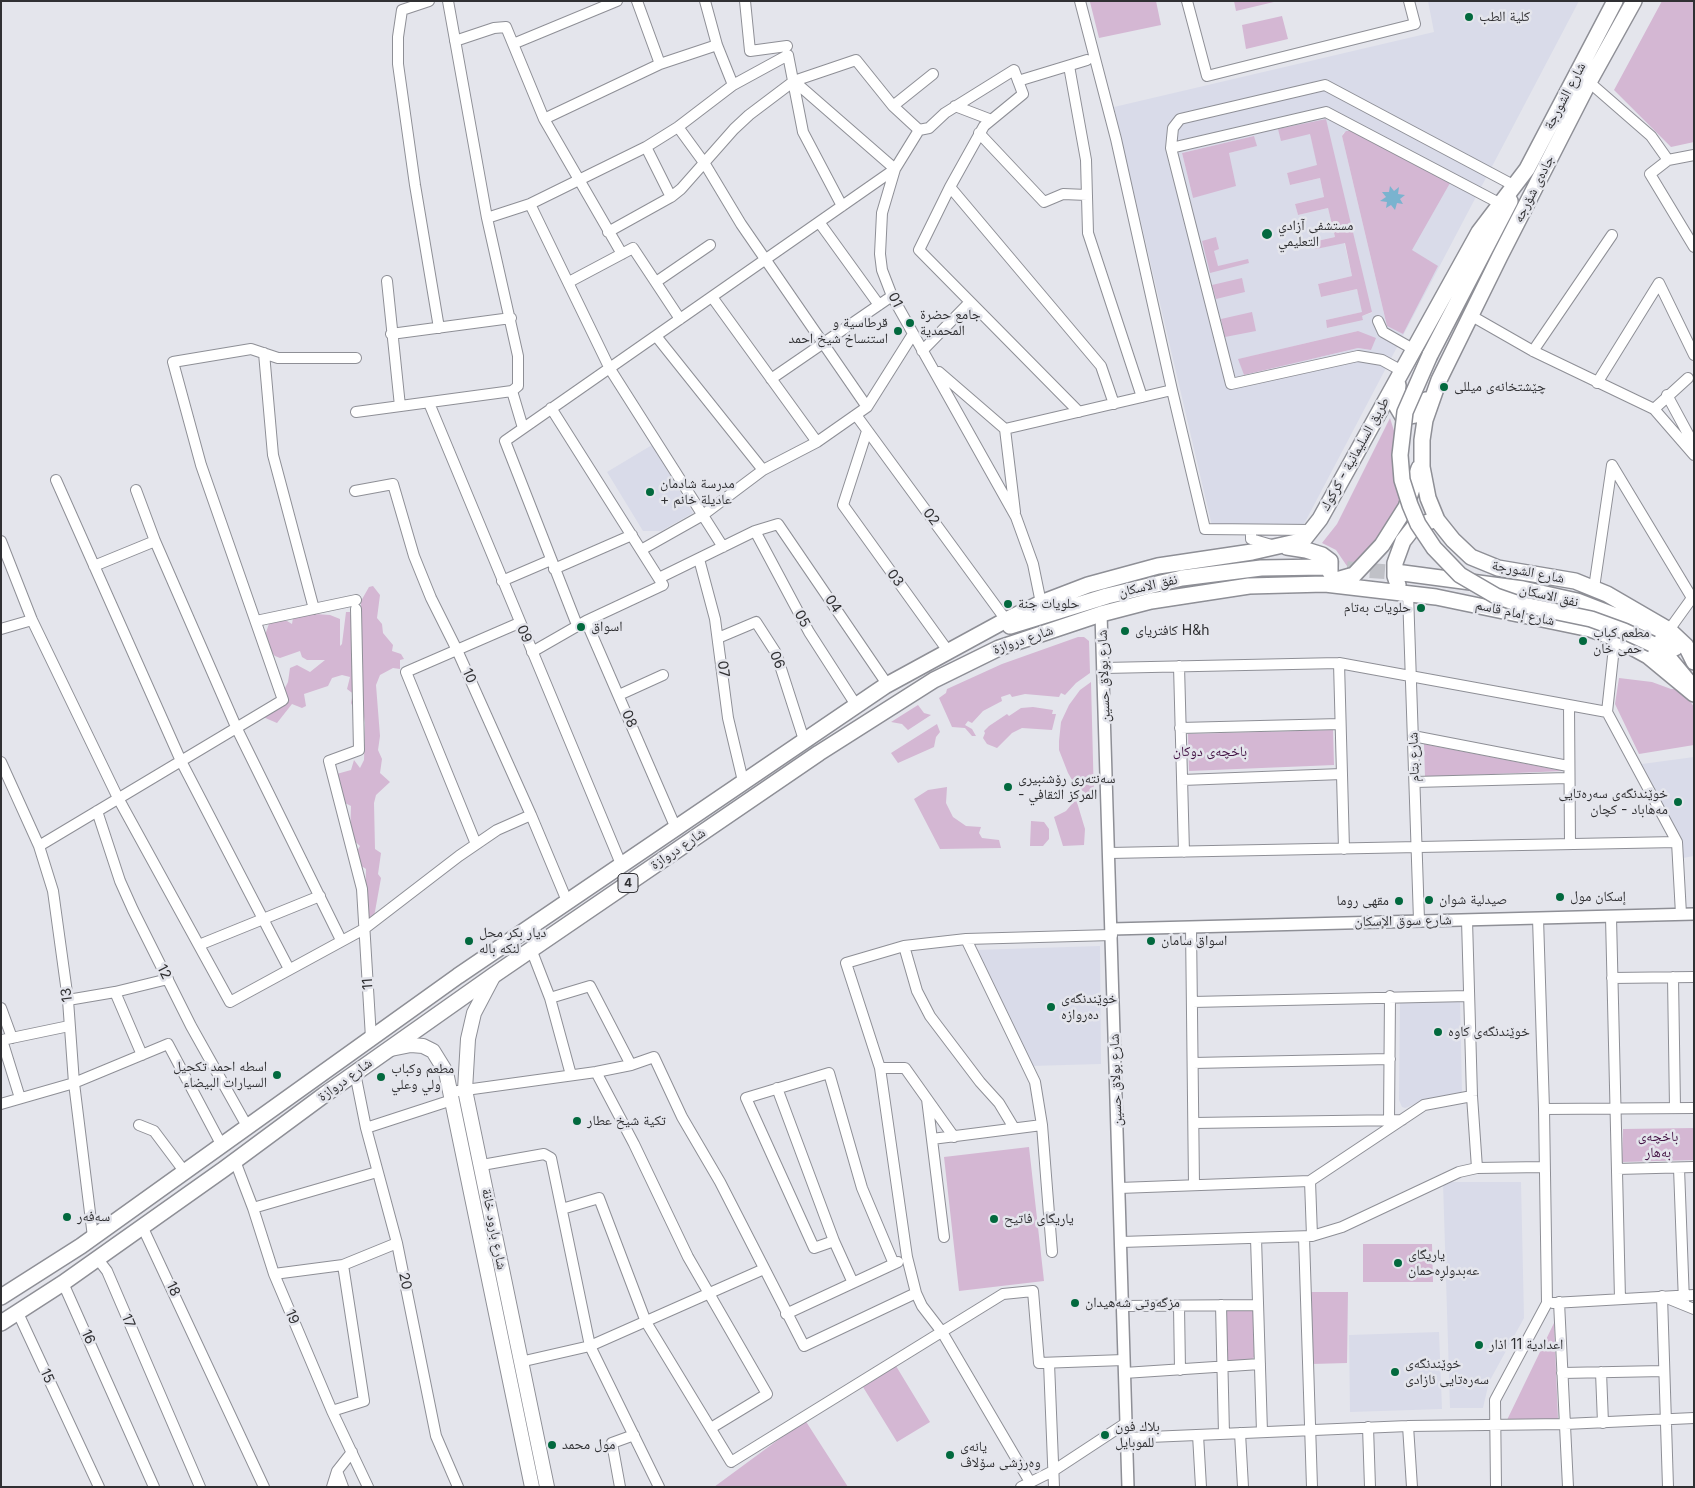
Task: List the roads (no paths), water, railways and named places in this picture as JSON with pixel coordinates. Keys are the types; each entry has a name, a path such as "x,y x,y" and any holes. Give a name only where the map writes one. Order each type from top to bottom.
{"main road":[{"name":"شارع الشورجة","path":"1402,370 1461,262 1499,203 1527,169 1616,1"},
{"name":"جادەی شۆرجە","path":"1439,380 1470,315 1589,82 1634,1"},
{"path":"1527,169 1430,355 1404,412 1400,455 1402,480 1410,505 1434,548 1460,575 1496,596 1519,604 1590,619 1624,631 1652,644 1675,664 1694,693"},
{"path":"1402,370 1395,399 1398,411 1403,417 1411,417 1418,413 1439,380"},
{"name":"طريق السليمانية - كركوك","path":"1308,534 1402,370"},
{"name":"شارع الشورجة","path":"1439,380 1425,420 1422,457 1427,492 1438,520 1465,552 1483,562 1515,571 1565,578 1594,588 1624,602 1669,630 1691,655"},
{"path":"1318,583 1349,578 1375,553 1406,507 1417,480 1422,457"},
{"path":"1408,593 1398,586 1395,578 1395,563 1400,547 1414,528 1423,523 1438,520"},
{"path":"1275,546 1296,542 1308,534"},
{"path":"978,636 1041,603 1124,574 1252,540 1275,546 1314,552 1330,562 1331,571 1324,579 1298,583"},
{"name":"نفق الاسكان","path":"978,636 1107,596 1182,578 1261,568 1324,567"},
{"name":"نفق الاسكان","path":"1403,573 1515,588 1577,601 1634,623 1691,655"},
{"name":"شارع دروازة","path":"1,1323 63,1283 494,975 850,732 934,680 999,648 1101,614 1183,595 1249,586 1318,583"},
{"name":"شارع إمام قاسم","path":"1318,583 1408,593 1558,622 1615,638 1648,656 1694,693"},
{"name":"شارع دروازة","path":"1,1297 93,1237 371,1038 675,826 888,684 978,636"},
{"path":"608,873 619,889"},
{"name":"شارع بارود خانة","path":"494,975 474,1013 468,1039 465,1090 547,1487"},
{"name":"شارع بارود خانة","path":"384,1052 411,1045 433,1051 446,1072 532,1487"}],"street":[{"path":"430,1 402,10 398,37 398,64 415,185 439,328"},
{"path":"356,412 512,392 518,386 519,367 511,318 487,218 448,1"},
{"path":"513,44 617,1"},
{"path":"637,1 660,64"},
{"path":"705,1 717,45 733,85"},
{"path":"745,1 750,51 787,46"},
{"path":"1080,1 1116,139 1205,529 1252,540 1308,534"},
{"path":"1186,1 1207,76 1415,24 1409,1"},
{"path":"455,41 494,28 506,27 544,119 578,182 622,254"},
{"path":"544,119 660,64 717,45"},
{"path":"767,49 768,66"},
{"path":"487,218 530,204 646,147 678,127 733,85 788,55 803,132 842,206"},
{"path":"608,232 672,197 749,115 794,81 856,60 893,106 919,130"},
{"path":"1079,412 918,250 979,133 989,119 1023,94 1018,81 1087,60"},
{"path":"1069,66 1086,160 1088,233 1142,397"},
{"name":"01","path":"1018,81 1014,70 955,106 929,128 919,130 895,169 882,212 880,234 881,262 892,296 1016,517 1033,564 1041,603"},
{"path":"893,106 933,74"},
{"path":"512,392 523,428 895,169 794,81"},
{"path":"1589,82 1651,136 1668,160"},
{"path":"1402,370 1382,360 1358,356 1231,384 1171,148 1173,128 1180,119 1325,85 1513,185"},
{"path":"955,106 989,119"},
{"path":"1171,148 1326,112 1499,203"},
{"path":"678,127 705,164 741,224 867,407"},
{"path":"979,133 1044,202 1063,194 1087,196"},
{"path":"646,147 672,197"},
{"path":"1694,155 1668,160 1650,174 1689,228 1694,247"},
{"path":"950,187 1100,366 1114,404"},
{"path":"530,204 610,369 723,547"},
{"path":"819,222 879,305"},
{"path":"1533,351 1612,235"},
{"path":"656,282 710,245"},
{"path":"569,282 633,248 680,319"},
{"path":"386,281 400,406"},
{"path":"1597,383 1659,283 1694,355"},
{"path":"771,379 892,296"},
{"path":"712,297 816,442"},
{"path":"922,351 969,303"},
{"path":"1470,315 1533,351 1654,409 1694,454"},
{"path":"391,334 511,318"},
{"path":"1378,321 1383,332 1413,349"},
{"path":"641,550 703,516 763,470 816,442 867,407 913,334"},
{"path":"656,336 763,470"},
{"path":"39,846 283,700 201,465 173,362 251,349 278,358 356,358"},
{"path":"256,621 314,609 273,455 264,353"},
{"path":"932,367 1005,429 1016,517"},
{"path":"1654,409 1667,395 1688,378"},
{"path":"1005,429 1172,390"},
{"path":"1667,395 1678,412 1694,445"},
{"name":"09","path":"429,403 621,864"},
{"path":"532,652 582,623 663,585 551,408"},
{"name":"02","path":"856,415 1006,620"},
{"name":"08","path":"523,428 505,441 553,565 619,695 675,826"},
{"name":"03","path":"868,431 843,505 948,651"},
{"path":"1594,588 1612,465 1692,598 1669,630"},
{"path":"56,480 181,761 289,969"},
{"name":"10","path":"355,491 393,484 414,556 531,815 567,901"},
{"path":"136,490 155,541 237,729 341,940"},
{"name":"04","path":"755,531 778,524 888,684"},
{"path":"660,578 755,531"},
{"name":"05","path":"755,531 809,632 856,705"},
{"path":"502,581 553,565 632,535"},
{"path":"1,541 32,620 118,798 230,1002 364,929 476,844 497,830 531,815"},
{"path":"94,566 155,541"},
{"name":"07","path":"699,558 718,638 728,718 743,781"},
{"name":"شارع بتام","path":"1408,593 1419,920"},
{"name":"11","path":"314,609 356,605 359,750 329,761 362,889 371,1038"},
{"name":"شارع بولاق حسين","path":"1101,614 1128,1487"},
{"path":"1,628 32,620"},
{"name":"06","path":"718,638 756,622 776,654 804,740"},
{"path":"476,844 406,672 520,623"},
{"path":"1615,638 1607,712 1676,842 1681,914"},
{"path":"1104,668 1339,662 1607,712"},
{"path":"1339,662 1344,849"},
{"path":"1178,666 1184,852"},
{"path":"619,695 663,675"},
{"path":"1569,705 1568,778 1570,844"},
{"path":"1180,728 1340,724"},
{"path":"1413,736 1568,766"},
{"name":"13","path":"2,767 39,846 53,891 68,1000 74,1083 93,1237"},
{"path":"1182,780 1342,774"},
{"path":"1415,782 1568,778"},
{"name":"12","path":"97,811 120,881 168,979 247,1126"},
{"path":"1109,853 1676,842"},
{"path":"199,944 320,896"},
{"name":"شارع سوق الإسكان","path":"1112,932 1191,927 1694,914"},
{"path":"1611,917 1620,1299"},
{"path":"1496,1487 1494,1400 1547,1303 1543,1166 1544,1109 1538,918"},
{"path":"1467,920 1472,1096 1477,1168"},
{"path":"1191,927 1194,1185"},
{"path":"1112,932 966,939 904,946 846,963 880,1068 907,1257 916,1293 922,1306 942,1332 1025,1484 1053,1471 1126,1423"},
{"path":"966,939 1035,1082 1042,1124 1052,1252"},
{"path":"904,946 917,991 930,1016 980,1082 999,1103 1014,1128"},
{"path":"532,949 550,998 572,1075"},
{"path":"1673,977 1675,1108"},
{"path":"1612,978 1694,977"},
{"path":"68,1000 115,992 168,979"},
{"path":"550,998 590,986 631,1065"},
{"path":"115,992 142,1055"},
{"path":"1192,1002 1390,996 1469,996"},
{"path":"1389,1120 1390,996"},
{"path":"1,1008 12,1038"},
{"path":"20,1098 2,1040 69,1026"},
{"path":"1,1104 74,1083 168,1044 221,1144"},
{"path":"366,1128 465,1090 596,1072 631,1065 654,1057 682,1117 720,1182 801,1344 808,1346 916,1293"},
{"path":"1193,1063 1390,1059"},
{"path":"880,1068 905,1068 954,1137"},
{"path":"596,1072 707,1294 767,1394 711,1428"},
{"name":"20","path":"355,1073 366,1128 397,1243 436,1436 458,1487"},
{"path":"834,1241 814,1248 746,1098 829,1073 862,1188 894,1264"},
{"path":"777,1088 834,1241 853,1283"},
{"path":"1119,1188 1310,1181 1424,1105 1472,1096"},
{"path":"927,1099 944,1237"},
{"path":"1544,1109 1694,1108"},
{"path":"1194,1123 1402,1120"},
{"path":"932,1139 1042,1124"},
{"path":"139,1125 154,1131 184,1171"},
{"path":"482,1165 548,1155 551,1158 590,1346 659,1487"},
{"name":"19","path":"235,1161 254,1208 274,1274 332,1411 368,1487"},
{"path":"1121,1242 1308,1237 1342,1227 1459,1172 1477,1168 1543,1166"},
{"path":"1547,1303 1662,1296 1689,1301 1679,1168"},
{"path":"1617,1170 1694,1168"},
{"path":"254,1208 377,1172"},
{"path":"1310,1181 1308,1237 1312,1487"},
{"path":"562,1209 599,1198 646,1322 731,1462 1003,1294 1033,1291 1039,1363 1124,1360"},
{"name":"18","path":"142,1226 264,1487"},
{"path":"1256,1238 1262,1432"},
{"path":"274,1274 343,1265 397,1243"},
{"path":"786,1314 907,1257"},
{"name":"17","path":"98,1258 106,1271 200,1487"},
{"path":"332,1411 364,1400 343,1265"},
{"path":"520,1362 590,1346 764,1269"},
{"name":"16","path":"63,1283 154,1487"},
{"path":"1662,1296 1664,1420 1668,1487"},
{"path":"1559,1302 1568,1487"},
{"path":"1221,1305 1224,1434"},
{"path":"1122,1306 1258,1305"},
{"path":"1179,1306 1180,1370"},
{"name":"15","path":"18,1313 99,1487"},
{"path":"1049,1363 1054,1487"},
{"path":"1124,1373 1260,1364"},
{"path":"1562,1373 1664,1371"},
{"path":"1601,1372 1603,1423"},
{"path":"1126,1438 1408,1426 1603,1423 1694,1418"},
{"path":"1408,1426 1412,1487"},
{"path":"1368,1428 1370,1487"},
{"path":"1240,1433 1243,1487"},
{"path":"620,1487 612,1443 634,1434"},
{"path":"1198,1435 1201,1487"},
{"path":"332,1487 337,1471 352,1452"},
{"path":"337,1471 343,1487"}],"water":[{"path":"1390,186 1394,191 1399,187 1398,194 1405,195 1400,199 1403,204 1397,203 1395,210 1391,205 1386,208 1387,202 1380,201 1386,197 1382,192 1389,192"}],"tunnel":[{"path":"1324,567 1403,573"}],"place":[{"name":"كلية الطب","path":"1469,17"},
{"name":"مستشفى آزادي التعليمي","path":"1267,234"},
{"name":"جامع حضرة المحمدية","path":"910,323"},
{"name":"قرطاسية و استنساخ شيخ احمد","path":"898,331"},
{"name":"چێشتخانەی میللی","path":"1444,387"},
{"name":"مدرسة شادمان + عاديلة خانم","path":"650,492"},
{"name":"حلویات جنة","path":"1008,604"},
{"name":"حلویات بەتام","path":"1421,608"},
{"name":"اسواق","path":"581,627"},
{"name":"کافتریای H&h","path":"1125,631"},
{"name":"مطعم كباب حمى خان","path":"1583,641"},
{"name":"سەنتەری ڕۆشنبیری - المرکز الثقافي","path":"1008,787"},
{"name":"خوێندنگەی سەرەتایی مەهاباد - کچان","path":"1678,802"},
{"name":"إسكان مول","path":"1560,897"},
{"name":"صيدلية شوان","path":"1429,900"},
{"name":"مقهى روما","path":"1399,901"},
{"name":"ديار بكر محل لنكه باله","path":"469,941"},
{"name":"اسواق سامان","path":"1151,941"},
{"name":"خوێندنگەی دەروازە","path":"1051,1007"},
{"name":"خوێندنگەی کاوە","path":"1438,1032"},
{"name":"اسطه احمد تكحيل السيارات البيضاء","path":"277,1075"},
{"name":"مطعم وكباب ولي وعلي","path":"381,1077"},
{"name":"تكية شيخ عطار","path":"577,1121"},
{"name":"سەفەر","path":"67,1217"},
{"name":"یاریگای فاتیح","path":"994,1219"},
{"name":"یاریگای عەبدولڕەحمان","path":"1398,1263"},
{"name":"مزگەوتی شەهیدان","path":"1075,1303"},
{"name":"اعدادية 11 اذار","path":"1479,1345"},
{"name":"خوێندنگەی سەرەتایی ئازادی","path":"1395,1372"},
{"name":"بلاك فون للموبايل","path":"1105,1435"},
{"name":"مول محمد","path":"552,1445"},
{"name":"یانەی وەرزشی سۆلاڤ","path":"950,1455"}],"park label":[{"name":"باخچەی دوکان","path":"1210,752"},
{"name":"باخچەی بەهار","path":"1658,1146"}]}
